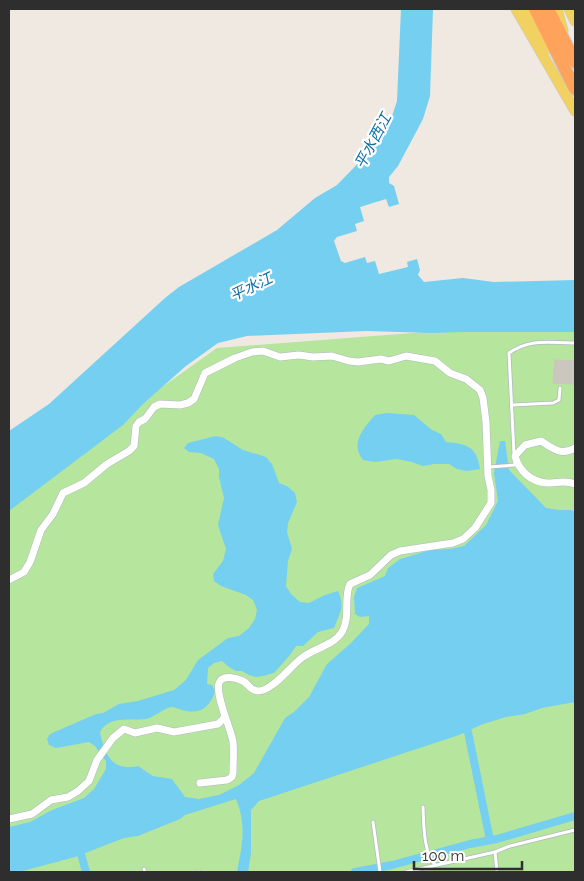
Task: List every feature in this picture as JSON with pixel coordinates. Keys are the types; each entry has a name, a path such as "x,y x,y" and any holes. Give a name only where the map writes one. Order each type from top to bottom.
{"highway":[{"path":"535,9 572,84"},
{"path":"548,9 572,56"}],"main road":[{"path":"516,9 575,111"},
{"path":"524,9 572,84"},
{"path":"557,9 572,56"},
{"path":"569,9 575,21"}],"street":[{"path":"9,580 24,572 30,562 41,530 53,514 63,493 84,483 107,464 129,451 134,446 136,426 145,419 154,407 160,404 188,404 194,400 205,373 235,358 252,352 263,351 280,357 299,355 313,357 332,356 358,362 381,359 389,361 406,356 435,361 450,374 466,379 480,390 486,422 487,467 492,490 490,503 469,534 454,543 400,551 391,555 370,575 350,584 347,593 347,614 342,632 335,639 304,656 280,679 266,689 258,691 251,689 246,682 228,678 222,679 219,683 219,689 224,718 232,741 232,778 200,783"},
{"path":"575,448 569,452 559,452 541,441 525,445 514,456 522,472 532,479 546,483 569,482 575,484"},
{"path":"9,819 32,814 51,800 68,797 78,792 89,781 97,760 113,738 124,729 135,733 157,728 174,732 218,724 224,718"}],"lane":[{"path":"487,467 515,465 509,353 521,345 541,342 575,342"},
{"path":"512,405 553,403 559,400 560,388"},
{"path":"423,807 428,850 431,860 435,865"},
{"path":"373,822 380,872"},
{"path":"406,872 496,852 510,846 575,830"},
{"path":"496,852 497,872"}],"green space":[{"path":"503,326 575,326 575,872 9,872 9,496 217,348"}],"water":[{"name":"平水江","path":"401,9 433,9 430,96 423,119 398,166 389,177 389,183 394,186 399,204 389,207 386,199 360,207 364,221 355,224 357,231 337,237 334,241 341,261 345,263 365,257 367,263 375,261 379,274 408,267 407,262 417,259 420,270 418,275 424,282 463,278 494,282 575,280 575,332 432,333 366,331 247,336 218,343 186,366 143,404 123,425 9,511 9,431 49,404 179,287 277,230 315,198 337,185 371,150 389,125 397,101"},
{"path":"387,413 414,415 432,430 441,434 446,442 465,445 476,455 480,469 467,471 457,469 449,464 423,466 397,459 375,462 363,460 358,448 360,436 375,415"},
{"path":"216,436 224,438 243,450 266,457 272,464 279,483 287,486 295,493 297,502 288,523 287,532 292,549 288,561 286,586 291,594 300,602 309,603 338,591 341,601 340,614 334,628 318,632 303,646 296,646 274,673 256,677 242,671 236,671 222,661 214,663 208,668 207,684 212,685 215,692 207,706 199,711 194,712 171,707 146,719 120,720 109,723 100,732 107,754 116,764 129,767 138,766 153,776 172,779 185,797 199,799 219,795 239,785 254,773 285,718 309,697 327,664 369,624 369,616 360,617 355,614 354,597 357,588 385,576 388,568 400,559 430,550 464,546 486,525 498,501 494,473 500,441 505,441 509,470 546,508 575,512 575,702 542,708 483,724 459,735 259,801 251,810 251,853 248,872 237,872 242,844 242,818 236,799 185,815 180,819 138,836 124,838 75,857 19,872 9,872 9,827 30,822 52,810 84,798 94,789 106,769 106,761 95,746 89,742 56,748 49,745 47,739 50,734 96,714 103,713 119,704 138,701 174,690 186,680 198,660 228,638 239,636 249,628 255,619 257,610 253,600 214,581 213,574 223,561 226,549 218,525 224,498 219,469 214,459 201,453 189,452 184,448 188,443"}],"building":[{"path":"555,360 575,361 575,384 553,383"}],"waterway":[{"path":"468,732 490,840"},
{"path":"355,872 392,865 470,844 497,839 575,816"},
{"path":"81,854 86,872"}],"water label":[{"name":"平水西江","path":"373,141"}]}
